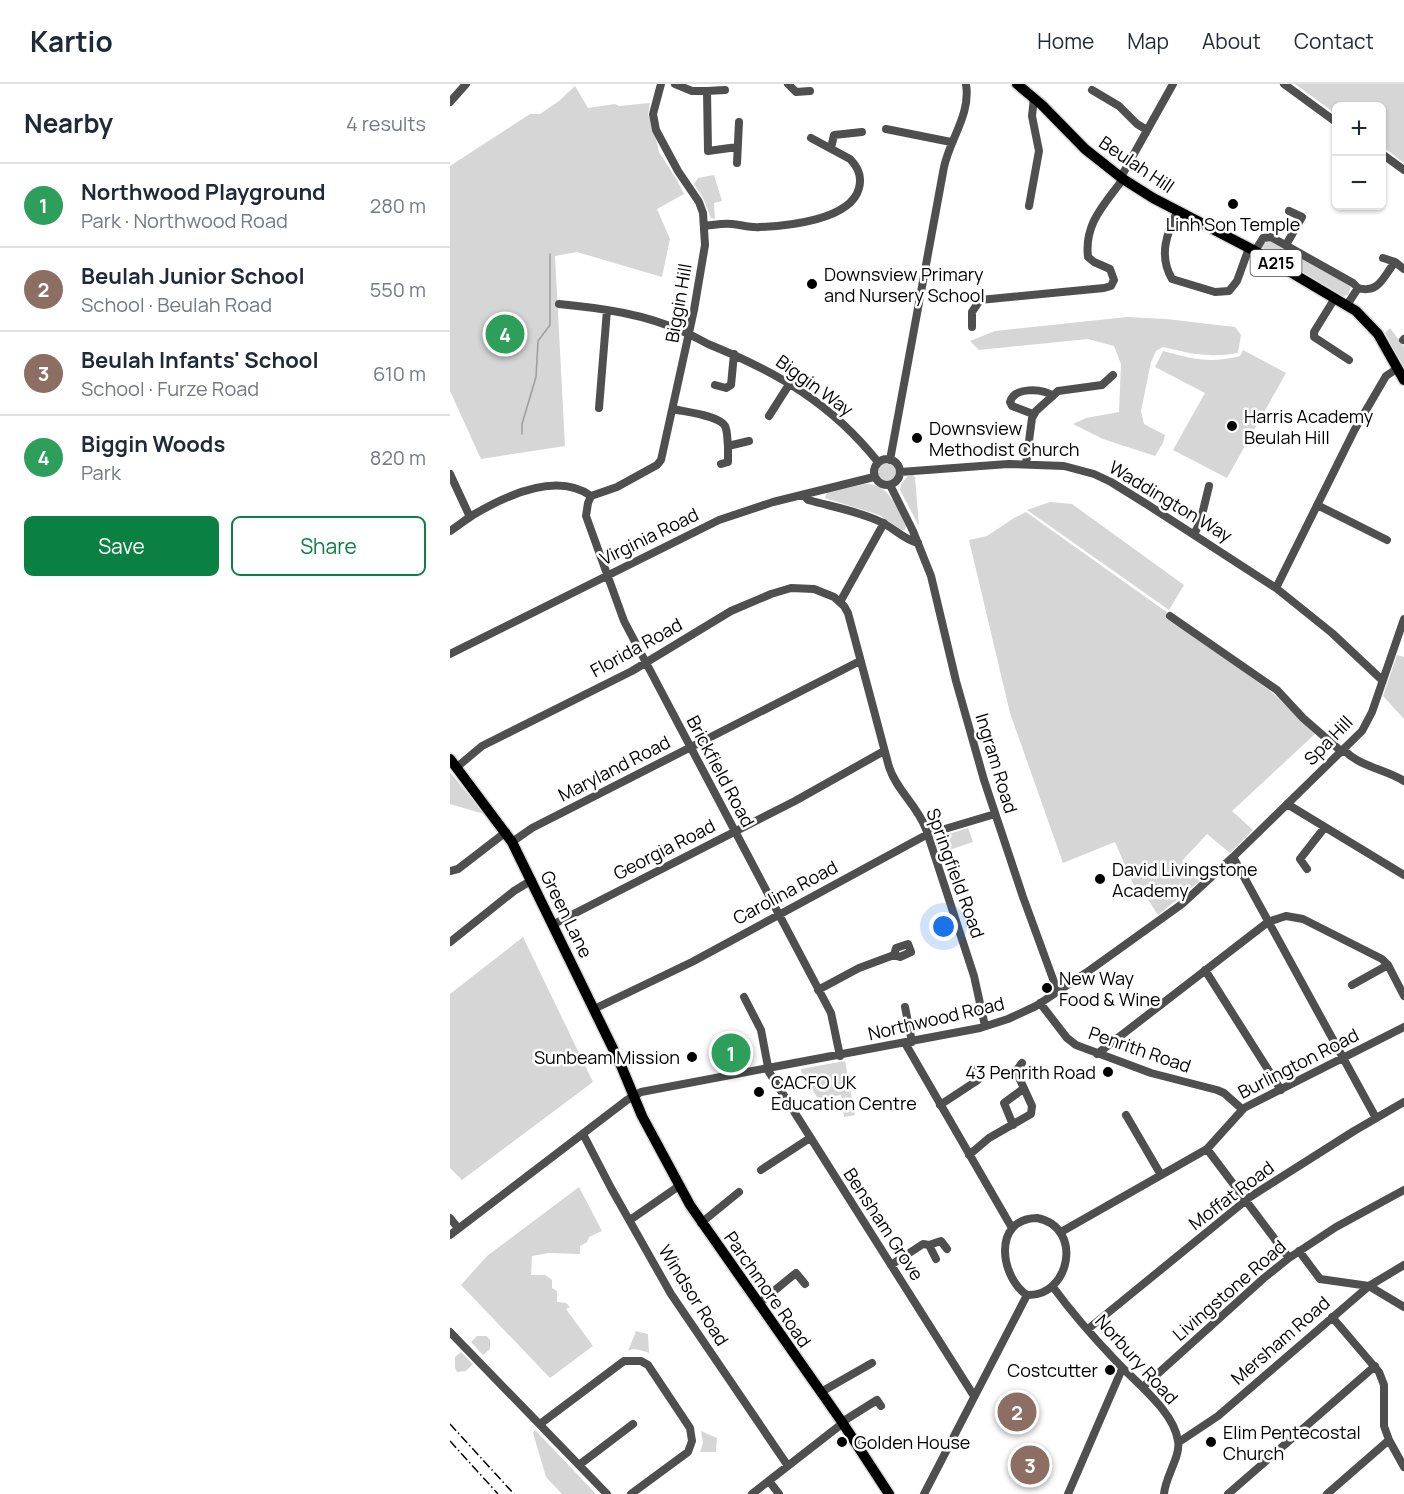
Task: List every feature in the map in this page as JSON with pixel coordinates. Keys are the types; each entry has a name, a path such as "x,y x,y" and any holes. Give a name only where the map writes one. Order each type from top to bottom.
{"main road":[{"name":"Beulah Hill","path":"1017,84 1085,149 1122,178 1153,198 1252,249 1347,305 1372,326 1404,380"},
{"name":"Green Lane","path":"453,763 512,842 554,924 633,1095"},
{"name":"Parchmore Road","path":"633,1095 679,1186 701,1223 843,1422 889,1494"}],"street":[{"path":"450,102 466,84"},
{"name":"Biggin Hill","path":"591,496 616,488 660,462 689,335 705,245 699,202 678,171 656,130 653,114 661,84"},
{"path":"675,84 692,91 725,90"},
{"path":"788,84 796,92 810,91"},
{"path":"890,460 947,153 965,110 968,98 966,84"},
{"path":"972,327 972,312 980,300 1111,286 1114,280 1110,269 1088,257 1087,248 1095,215 1122,178 1173,84"},
{"path":"1284,84 1332,119"},
{"path":"1092,90 1119,106 1137,124 1147,130"},
{"path":"707,91 708,151 737,147"},
{"path":"1029,206 1040,151 1032,116 1034,98"},
{"path":"737,163 739,122"},
{"path":"886,129 951,142"},
{"path":"831,148 834,135 862,132"},
{"path":"704,226 725,224 761,227 815,220 854,200 861,180 850,159 811,138"},
{"path":"1385,156 1404,170"},
{"path":"1178,210 1168,231 1165,247 1164,259 1172,279 1215,292 1229,291 1252,249 1265,236 1286,245 1358,288 1368,291 1377,287 1395,262"},
{"path":"1286,245 1302,217 1289,211"},
{"path":"1383,258 1404,268"},
{"path":"1347,305 1358,288"},
{"path":"1335,298 1314,332 1314,337 1349,360"},
{"name":"Biggin Way","path":"559,304 607,310 654,321 764,367 836,417 878,462"},
{"path":"599,408 607,310"},
{"path":"715,385 729,388 734,354"},
{"path":"1276,588 1381,384 1388,374 1398,368"},
{"path":"1026,464 1033,414 1053,396 1064,390 1102,385 1113,375"},
{"path":"769,416 790,383"},
{"path":"1033,414 1012,405 1010,402 1012,397 1016,393 1035,391 1047,392 1053,396"},
{"path":"673,409 720,421 726,428 728,446 728,462 721,464"},
{"path":"728,446 749,441"},
{"path":"890,460 897,464 900,472 898,479 890,485 880,483 874,477 874,470 878,462 890,460"},
{"name":"Waddington Way","path":"900,472 981,465 1026,464 1064,466 1104,478 1276,588 1332,633 1382,680"},
{"path":"450,474 470,517"},
{"name":"Virginia Road","path":"450,654 719,520 758,506 874,477"},
{"name":"Ingram Road","path":"890,485 918,543 933,584 965,717 995,814 1046,963 1058,990"},
{"path":"1194,534 1200,523 1209,486"},
{"path":"450,531 470,517 512,496 540,488 575,488 591,496"},
{"path":"804,495 808,500 884,523 910,541 918,543"},
{"name":"Brickfield Road","path":"591,496 586,516 624,621 833,1019 840,1056"},
{"path":"1317,505 1387,540"},
{"path":"840,602 884,523"},
{"name":"Florida Road","path":"453,763 646,663 731,611 771,594 791,588 803,588 821,591 840,602"},
{"name":"Springfield Road","path":"840,602 849,613 892,778 918,810 928,834 974,976 985,1026"},
{"path":"1170,616 1277,690 1304,718 1351,757 1403,778"},
{"name":"Spa Hill","path":"1233,857 1365,728 1404,620"},
{"name":"Maryland Road","path":"512,842 532,828 860,661"},
{"name":"Georgia Road","path":"554,924 820,788 884,751"},
{"path":"1287,804 1404,875"},
{"name":"Carolina Road","path":"594,1009 663,976 928,834 995,814"},
{"path":"1307,869 1300,859 1325,827"},
{"path":"450,871 458,869 506,832"},
{"path":"1233,857 1376,1118"},
{"name":"Northwood Road","path":"633,1095 840,1056 1008,1020 1040,1003 1090,970 1182,904 1233,857"},
{"path":"450,942 514,891 532,880"},
{"path":"1097,1054 1269,921 1286,916 1303,919 1382,959 1388,964 1404,996"},
{"path":"818,990 859,968 894,955"},
{"path":"1352,986 1388,964"},
{"path":"1205,970 1281,1090"},
{"name":"Bensham Grove","path":"744,997 761,1030 769,1072 974,1396"},
{"name":"Penrith Road","path":"1040,1003 1070,1041 1097,1054 1164,1077 1217,1090 1224,1093 1242,1109"},
{"path":"905,1007 909,1042 940,1105 1012,1228"},
{"name":"Burlington Road","path":"1062,1232 1207,1149 1242,1109 1404,1027"},
{"path":"969,1155 989,1138 1033,1111 1016,1071 1022,1063"},
{"path":"940,1105 978,1080 973,1069"},
{"path":"1013,1125 1004,1103 1023,1089"},
{"path":"450,1235 633,1095"},
{"name":"Moffat Road","path":"1088,1329 1246,1200 1311,1157 1404,1102"},
{"path":"1126,1114 1161,1175"},
{"name":"Windsor Road","path":"583,1134 671,1294 788,1466"},
{"path":"761,1170 810,1138"},
{"path":"1207,1149 1289,1258"},
{"path":"630,1220 679,1186"},
{"name":"Livingstone Road","path":"1143,1387 1289,1258 1336,1227 1404,1190"},
{"path":"701,1223 739,1192"},
{"path":"450,1218 458,1228"},
{"path":"1037,1218 1051,1223 1062,1232 1066,1244 1066,1258 1053,1287 1027,1295 1021,1291 1005,1253 1005,1241 1012,1228 1029,1219 1037,1218"},
{"path":"891,1265 923,1244 929,1245 941,1241 947,1249"},
{"path":"929,1245 936,1259"},
{"path":"1299,1251 1320,1279 1369,1286 1404,1307"},
{"name":"Mersham Road","path":"1179,1442 1211,1421 1369,1286 1404,1265"},
{"path":"758,1304 796,1273 805,1284"},
{"name":"Norbury Road","path":"1053,1287 1122,1369 1143,1387 1166,1415 1179,1442"},
{"path":"924,1494 1027,1295"},
{"path":"1332,1317 1375,1366 1384,1385 1383,1419 1389,1440 1404,1467"},
{"path":"450,1332 607,1494"},
{"path":"540,1424 624,1361 641,1361 648,1365 690,1428 692,1441 688,1452 631,1494"},
{"path":"821,1392 872,1363"},
{"path":"1228,1494 1375,1366"},
{"path":"1068,1494 1122,1369"},
{"path":"752,1494 843,1422 877,1400 881,1406"},
{"path":"579,1465 633,1424"},
{"path":"1327,1494 1389,1440"},
{"path":"1164,1494 1179,1442"},
{"path":"769,1480 779,1494"}],"shaded area":[{"path":"1295,84 1404,84 1404,163 1386,149 1386,102 1332,102 1332,111"},
{"path":"575,86 588,108 615,104 619,106 650,103 648,114 659,152 684,194 657,209 670,239 662,277 577,252 555,256 565,446 481,459 450,391 450,166 530,114 540,114"},
{"path":"714,175 722,201 714,203 715,219 711,218 694,184 698,178"},
{"path":"1271,240 1349,284 1351,287 1348,295 1343,296 1261,247 1264,242"},
{"path":"1127,317 1235,327 1241,335 1238,353 1200,354 1163,347 1156,351 1151,362 1141,411 1144,424 1165,435 1155,456 1103,439 1073,424 1086,418 1119,412 1121,364 1114,346 1088,339 979,350 970,341 995,331"},
{"path":"1390,328 1404,347 1404,368 1385,333"},
{"path":"1243,350 1286,373 1227,478 1173,450 1205,393 1155,367 1163,351 1192,358 1219,360 1240,356"},
{"path":"887,463 894,466 897,473 894,480 887,483 880,480 877,473 880,466"},
{"path":"908,476 915,477 919,526 900,490 901,484"},
{"path":"865,484 873,485 886,492 906,526 905,530 879,515 825,498 827,492"},
{"path":"1050,502 1072,504 1184,585 1169,610 1027,510"},
{"path":"1026,512 1168,613 1165,618 1216,651 1274,694 1315,734 1232,811 1253,830 1230,853 1207,834 1182,861 1200,881 1158,915 1143,892 1138,895 1115,842 1063,863 1010,713 969,540 987,536"},
{"path":"1397,655 1404,657 1404,719 1383,696"},
{"path":"450,772 484,814 450,804"},
{"path":"968,828 973,842 940,853 936,838"},
{"path":"523,937 593,1082 462,1180 450,1168 450,994"},
{"path":"739,1036 745,1067 723,1071 718,1039"},
{"path":"845,1061 855,1115 844,1117 841,1095 818,1099 809,1084 803,1082 801,1069"},
{"path":"579,1187 602,1231 589,1237 587,1242 580,1246 580,1254 549,1253 532,1256 531,1275 545,1275 552,1280 552,1288 557,1291 557,1302 566,1303 570,1307 566,1309 593,1346 550,1378 461,1285 487,1256"},
{"path":"636,1331 648,1334 649,1353 635,1349 628,1351"},
{"path":"477,1336 487,1336 490,1340 490,1349 483,1355 471,1342"},
{"path":"461,1352 473,1364 466,1371 457,1372 455,1357"},
{"path":"535,1430 596,1494 562,1494 546,1477 533,1433"},
{"path":"701,1431 717,1438 716,1452 700,1452 703,1443"}],"waterway":[{"path":"522,434 522,424 536,377 538,341 550,325 550,254"}],"railway":[{"path":"450,1424 514,1494"},
{"path":"450,1441 498,1494"}],"place":[{"name":"Linh Son Temple","path":"1233,204"},
{"name":"Downsview Primary and Nursery School","path":"812,284"},
{"name":"Biggin Woods","path":"505,334"},
{"name":"Harris Academy Beulah Hill","path":"1232,426"},
{"name":"Downsview Methodist Church","path":"917,438"},
{"name":"David Livingstone Academy","path":"1100,879"},
{"name":"New Way Food & Wine","path":"1047,988"},
{"name":"Northwood Playground","path":"731,1053"},
{"name":"Sunbeam Mission","path":"692,1057"},
{"name":"43 Penrith Road","path":"1108,1072"},
{"name":"CACFO UK Education Centre","path":"759,1092"},
{"name":"Costcutter","path":"1110,1370"},
{"name":"Beulah Junior School","path":"1017,1412"},
{"name":"Golden House","path":"842,1442"},
{"name":"Elim Pentecostal Church","path":"1211,1442"},
{"name":"Beulah Infants' School","path":"1030,1465"}]}
